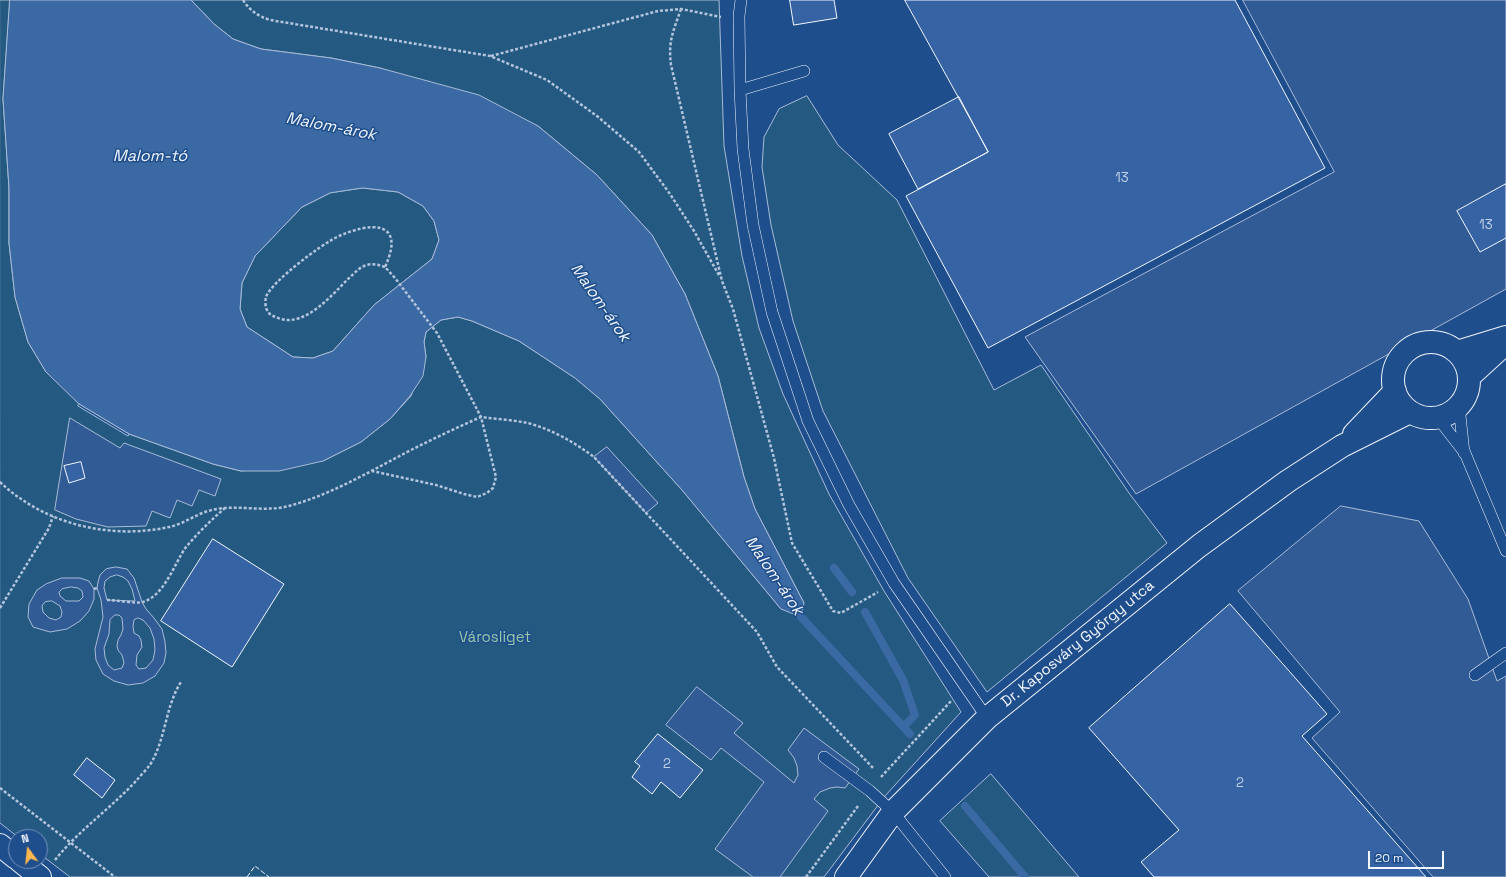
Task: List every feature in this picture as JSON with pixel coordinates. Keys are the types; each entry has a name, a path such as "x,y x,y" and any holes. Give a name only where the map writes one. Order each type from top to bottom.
{"street":[{"path":"1457,352 1506,337"},
{"path":"1434,342 1447,345 1457,352 1467,366 1469,377 1465,398 1459,406 1452,411 1437,417 1426,417 1410,412 1400,401 1395,391 1394,370 1400,358 1413,346 1422,343 1434,342"},
{"path":"1469,377 1506,343"},
{"name":"Dr. Kaposváry György utca","path":"1342,446 1395,391"},
{"name":"Dr. Kaposváry György utca","path":"846,877 894,812 987,718 1199,546 1288,481 1342,446 1410,412"}],"lane":[{"path":"741,0 739,16 740,90 743,149 753,225 772,312 808,421 849,505 894,583 987,718"},
{"path":"740,90 804,71"},
{"path":"1459,406 1464,453"},
{"path":"1437,417 1464,453 1506,551"},
{"path":"1475,675 1506,653"},
{"path":"824,757 870,791 894,812 945,877"}],"path":[{"path":"243,0 249,9 259,16 270,20 490,56 547,80 597,116 639,152 686,218 722,281"},
{"path":"490,56 658,11 681,9 717,17 739,16"},
{"path":"681,9 669,49 671,65 722,281 733,309 774,458 792,543 833,611 841,613 875,594"},
{"path":"372,471 436,485 477,497 487,493 493,488 496,477 481,417 437,333 396,278 385,266 368,264 358,269 325,301 310,313 296,319 284,320 275,317 267,311 265,304 266,296 276,283 316,250 336,237 358,229 376,227 387,230 391,236 392,245 385,266"},
{"path":"0,482 27,503 74,525 108,532 145,530 169,527 192,519 207,511 226,508 259,510 287,507 321,496 481,417 527,423 557,433 594,457 757,632 777,667 882,777 965,686"},
{"path":"107,600 142,602 152,598 167,581 186,548 204,527 226,508"},
{"path":"0,608 49,528 53,516"},
{"path":"46,871 70,842 123,795 150,765 162,739 171,701 181,682"},
{"path":"0,788 115,877"},
{"path":"806,877 870,791"}],"green space":[{"name":"Városliget","path":"0,0 10,0 3,99 9,188 9,243 15,297 28,342 46,372 129,434 213,464 241,471 323,461 361,442 390,419 411,396 426,357 424,342 426,332 441,320 458,317 472,321 519,341 575,378 600,399 682,490 781,609 804,603 755,509 744,477 718,376 685,294 652,235 597,175 538,126 380,68 331,58 261,49 233,39 214,24 191,0 719,0 724,146 742,256 759,328 783,394 829,494 884,591 961,712 885,796 824,877 70,877 48,860 48,829 8,829 0,823"},
{"path":"807,96 838,145 897,200 994,390 1041,365 1129,493 1167,543 987,692 908,578 823,411 793,321 771,225 762,167 764,137 779,109"},
{"path":"363,188 398,192 423,206 434,221 439,240 432,259 374,305 333,351 313,358 293,357 247,327 240,309 242,283 255,256 302,207 330,193"},
{"path":"991,774 1079,877 989,877 940,821"}],"shaded area":[{"path":"1243,0 1506,0 1506,289 1136,494 1025,337 1334,172"},
{"path":"70,418 120,448 124,443 221,479 215,496 199,490 192,506 177,500 170,518 152,511 146,526 108,527 76,519 55,510"},
{"path":"607,447 658,503 646,513 594,457"},
{"path":"1341,506 1419,521 1468,599 1497,681 1506,676 1506,877 1433,877 1312,738 1340,712 1238,591"},
{"path":"116,567 127,569 134,578 142,602 146,609 162,629 166,653 164,663 155,676 143,683 128,685 114,681 103,674 96,660 95,649 103,617 101,600 97,588 100,575 106,569","holes":["117,575 128,581 135,601 107,600 104,588 105,581 110,577","115,615 119,615 122,618 123,629 117,646 124,663 122,668 114,670 108,665 104,648 109,634 110,620","138,618 143,620 150,628 154,639 155,650 153,660 146,668 139,669 136,665 137,655 142,647 139,636 134,633 134,620"]},
{"path":"62,578 80,578 89,581 94,589 94,599 89,611 80,621 67,629 50,632 33,627 28,617 29,604 37,590 46,584","holes":["71,587 78,588 82,591 83,597 79,601 66,601 60,596 59,592 62,589","52,601 60,606 62,612 61,617 56,620 49,618 43,612 42,606 45,602"]},
{"path":"697,687 743,723 734,733 794,783 798,775 797,766 794,758 788,750 804,728 859,769 845,788 830,788 820,792 814,799 828,811 780,877 753,877 715,849 764,782 721,748 711,760 666,725"}],"water":[{"name":"Malom-tó","path":"10,0 191,0 214,24 233,39 261,49 331,58 380,68 479,95 538,126 597,175 652,235 685,294 718,376 744,477 755,509 804,603 801,617 781,609 682,490 600,399 575,378 519,341 472,321 458,317 441,320 426,332 424,342 426,357 423,376 410,396 390,419 361,442 323,461 279,471 241,471 213,464 129,434 79,404 46,372 28,342 15,297 9,243 9,188 3,99","holes":["363,188 398,192 423,206 434,221 439,240 432,259 374,305 333,351 313,358 293,357 247,327 240,309 242,283 255,256 302,207 330,193"]}],"pier":[{"path":"79,404 129,434 128,436 78,406"}],"building":[{"path":"790,0 834,0 837,18 794,25"},
{"path":"905,0 1235,0 1325,168 988,348 906,196 988,152"},
{"path":"959,97 988,152 918,189 889,134"},
{"path":"1506,184 1506,238 1480,252 1457,211"},
{"path":"81,462 85,478 69,483 64,466"},
{"path":"213,539 284,584 232,667 161,621"},
{"path":"1230,604 1327,714 1302,736 1426,877 1154,877 1141,862 1179,830 1089,728"},
{"path":"658,734 703,770 680,798 661,782 652,794 632,777 640,766 635,762"},
{"path":"87,758 115,780 102,798 74,775"}],"waterway":[{"path":"834,568 852,592"},
{"name":"Malom-árok","path":"795,609 910,734"},
{"path":"865,612 903,680 915,715 904,726"},
{"name":"Malom-árok","path":"965,806 1025,877"}],"fence":[{"path":"247,877 255,866 269,877"}]}
